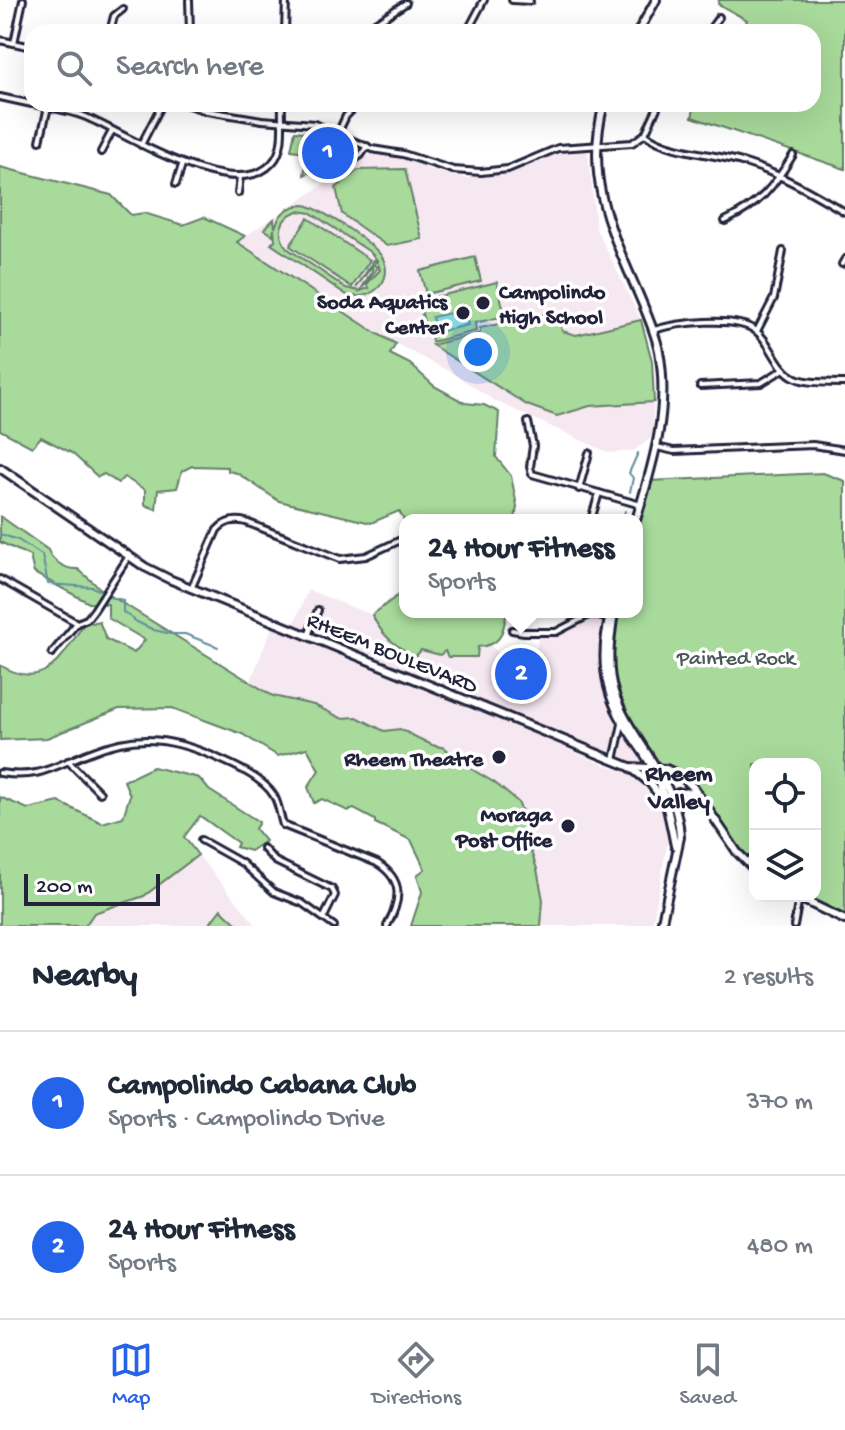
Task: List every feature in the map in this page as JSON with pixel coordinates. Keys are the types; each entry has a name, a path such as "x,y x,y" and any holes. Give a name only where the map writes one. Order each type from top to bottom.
{"main road":[{"path":"642,24 655,0"},
{"path":"603,112 597,144 599,183 607,224 654,330 663,394 657,447 638,514"},
{"name":"RHEEM BOULEVARD","path":"0,468 129,556 191,589 630,767 666,769 681,776 749,864"},
{"path":"610,618 604,642 610,696 622,721 656,769"},
{"path":"611,618 610,663 615,694 656,769 680,824 661,926"},
{"path":"630,767 669,804"},
{"path":"669,804 678,793 696,792"},
{"path":"807,902 845,920"}],"street":[{"path":"14,43 23,0"},
{"path":"189,0 190,24"},
{"path":"285,24 286,0"},
{"path":"473,24 484,0"},
{"path":"512,0 530,1"},
{"path":"373,24 406,3"},
{"path":"112,24 114,16 123,9"},
{"path":"714,24 719,17"},
{"path":"0,40 24,45"},
{"path":"0,97 24,102"},
{"path":"40,141 47,112"},
{"path":"70,112 182,165 240,177 251,176 272,164 281,143 282,112"},
{"path":"141,145 158,112"},
{"path":"214,112 315,124 383,152 403,154 453,170 481,172 508,169 558,148 625,144 645,134 655,112"},
{"path":"338,133 350,112"},
{"path":"101,152 112,131"},
{"path":"645,134 669,147 712,153 780,176 845,212"},
{"path":"346,165 361,155 367,146"},
{"path":"725,221 756,203 780,176 793,155"},
{"path":"176,184 182,165"},
{"path":"238,193 240,177"},
{"path":"757,331 774,298 783,251"},
{"path":"654,330 721,322 742,324 757,331 784,369 797,378 845,383"},
{"path":"700,386 761,383 784,369"},
{"path":"528,422 533,446 532,474 641,505"},
{"path":"657,447 674,451 813,445 845,450"},
{"path":"579,489 589,453"},
{"path":"593,514 599,493"},
{"path":"191,589 217,530 230,521 246,522 340,559 366,556 399,541"},
{"path":"52,653 77,623 87,619 129,556"},
{"path":"0,579 77,623"},
{"path":"308,636 318,610"},
{"path":"512,630 556,632 577,619"},
{"path":"614,760 622,721"},
{"path":"0,773 36,775 101,748 149,738 207,753 265,785 275,796 283,825 377,863 391,872 398,886 387,926"},
{"path":"68,761 100,793"},
{"path":"201,840 242,863 274,892 302,903 334,926"},
{"path":"263,848 275,861 332,889 335,895 324,917"},
{"path":"794,926 796,902"}],"shaded area":[{"name":"Campolindo High School","path":"588,150 596,228 641,320 652,361 655,382 652,437 634,451 609,453 495,401 452,373 376,333 236,242 372,153 402,158 431,170 465,178 510,173 555,153"},
{"path":"308,590 372,615 392,644 440,655 445,651 477,657 478,647 491,646 503,656 535,658 538,638 580,618 602,618 613,622 659,769 637,768 465,699 461,708 465,704 607,766 645,778 661,808 669,835 652,926 541,926 543,900 518,802 445,748 400,729 384,731 357,718 341,718 314,705 273,696 251,680 274,622 292,629"},
{"path":"198,855 257,926 85,926 94,913 144,896"}],"green space":[{"path":"719,0 845,0 845,169 692,117 693,112 821,112 821,24 746,24 747,20 718,4"},
{"path":"295,131 329,135 349,147 351,154 304,175 305,152 291,150"},
{"path":"0,167 111,195 131,215 144,213 183,225 204,217 245,236 237,242 396,344 390,354 410,364 434,386 465,403 484,405 499,412 496,457 511,476 516,514 401,514 399,511 371,523 279,501 237,473 228,471 228,467 192,466 182,471 177,488 158,490 156,509 145,505 145,490 124,477 118,483 104,474 98,477 72,453 41,437 32,447 0,430"},
{"path":"405,169 422,239 387,246 342,214 336,188 358,170"},
{"path":"305,205 358,235 377,251 382,257 386,274 378,288 364,295 347,295 271,244 275,240 274,229 273,235 264,229 274,219 275,228 279,218 294,206","holes":["298,211 311,213 370,252 377,260 380,270 366,285 369,288 360,291 346,288 287,248 281,231 287,217"]},
{"path":"308,218 370,260 352,287 290,246"},
{"path":"475,257 481,281 426,294 420,271"},
{"path":"374,260 374,265 378,267 360,291 372,266 356,288"},
{"name":"Soda Aquatics Center","path":"497,282 505,316 475,323 476,331 432,342 431,335 427,336 419,301"},
{"path":"557,311 562,331 576,335 641,320 652,361 654,402 590,406 557,416 527,405 432,345 480,333 480,328"},
{"name":"Painted Rock","path":"823,473 845,481 845,920 808,902 821,902 821,758 749,758 749,864 686,780 659,769 624,714 611,678 614,618 643,618 643,514 639,514 648,481"},
{"path":"0,516 48,550 60,564 78,569 103,591 273,696 314,705 341,718 357,717 384,731 400,729 445,748 463,764 495,783 518,802 524,816 524,831 537,869 543,900 541,926 411,926 422,892 417,875 425,869 411,840 354,809 348,811 322,799 314,803 308,787 319,770 307,748 278,756 242,734 172,708 119,709 47,738 0,740 0,665 16,673 30,675 42,672 62,656 87,619 92,623 99,621 106,639 134,653 145,640 108,618 108,604 89,603 34,573 30,556 0,542"},
{"path":"399,595 399,618 506,618 500,637 492,644 478,647 477,657 448,657 445,651 440,655 421,650 416,656 409,653 385,634 372,615"},
{"path":"153,767 199,778 209,790 259,822 255,829 265,841 250,851 236,847 238,843 200,816 184,837 198,855 144,896 94,913 85,926 0,926 0,797 28,809 59,802 102,823 123,817 130,795 124,781"},
{"path":"221,909 239,926 208,926"}],"water":[{"path":"465,310 468,325 436,332 432,317"}],"waterway":[{"path":"630,492 633,478 629,473 638,453"},
{"path":"0,534 18,540 42,555 48,584 99,590"},
{"path":"109,597 123,600 123,612 154,630 185,634 218,647"}],"place":[{"name":"Campolindo Cabana Club","path":"328,153"},
{"name":"Campolindo High School","path":"483,303"},
{"name":"Soda Aquatics Center","path":"463,313"},
{"name":"24 Hour Fitness","path":"521,674"},
{"name":"Rheem Theatre","path":"499,757"},
{"name":"Moraga Post Office","path":"568,826"}],"district":[{"name":"Rheem Valley","path":"679,786"}]}
